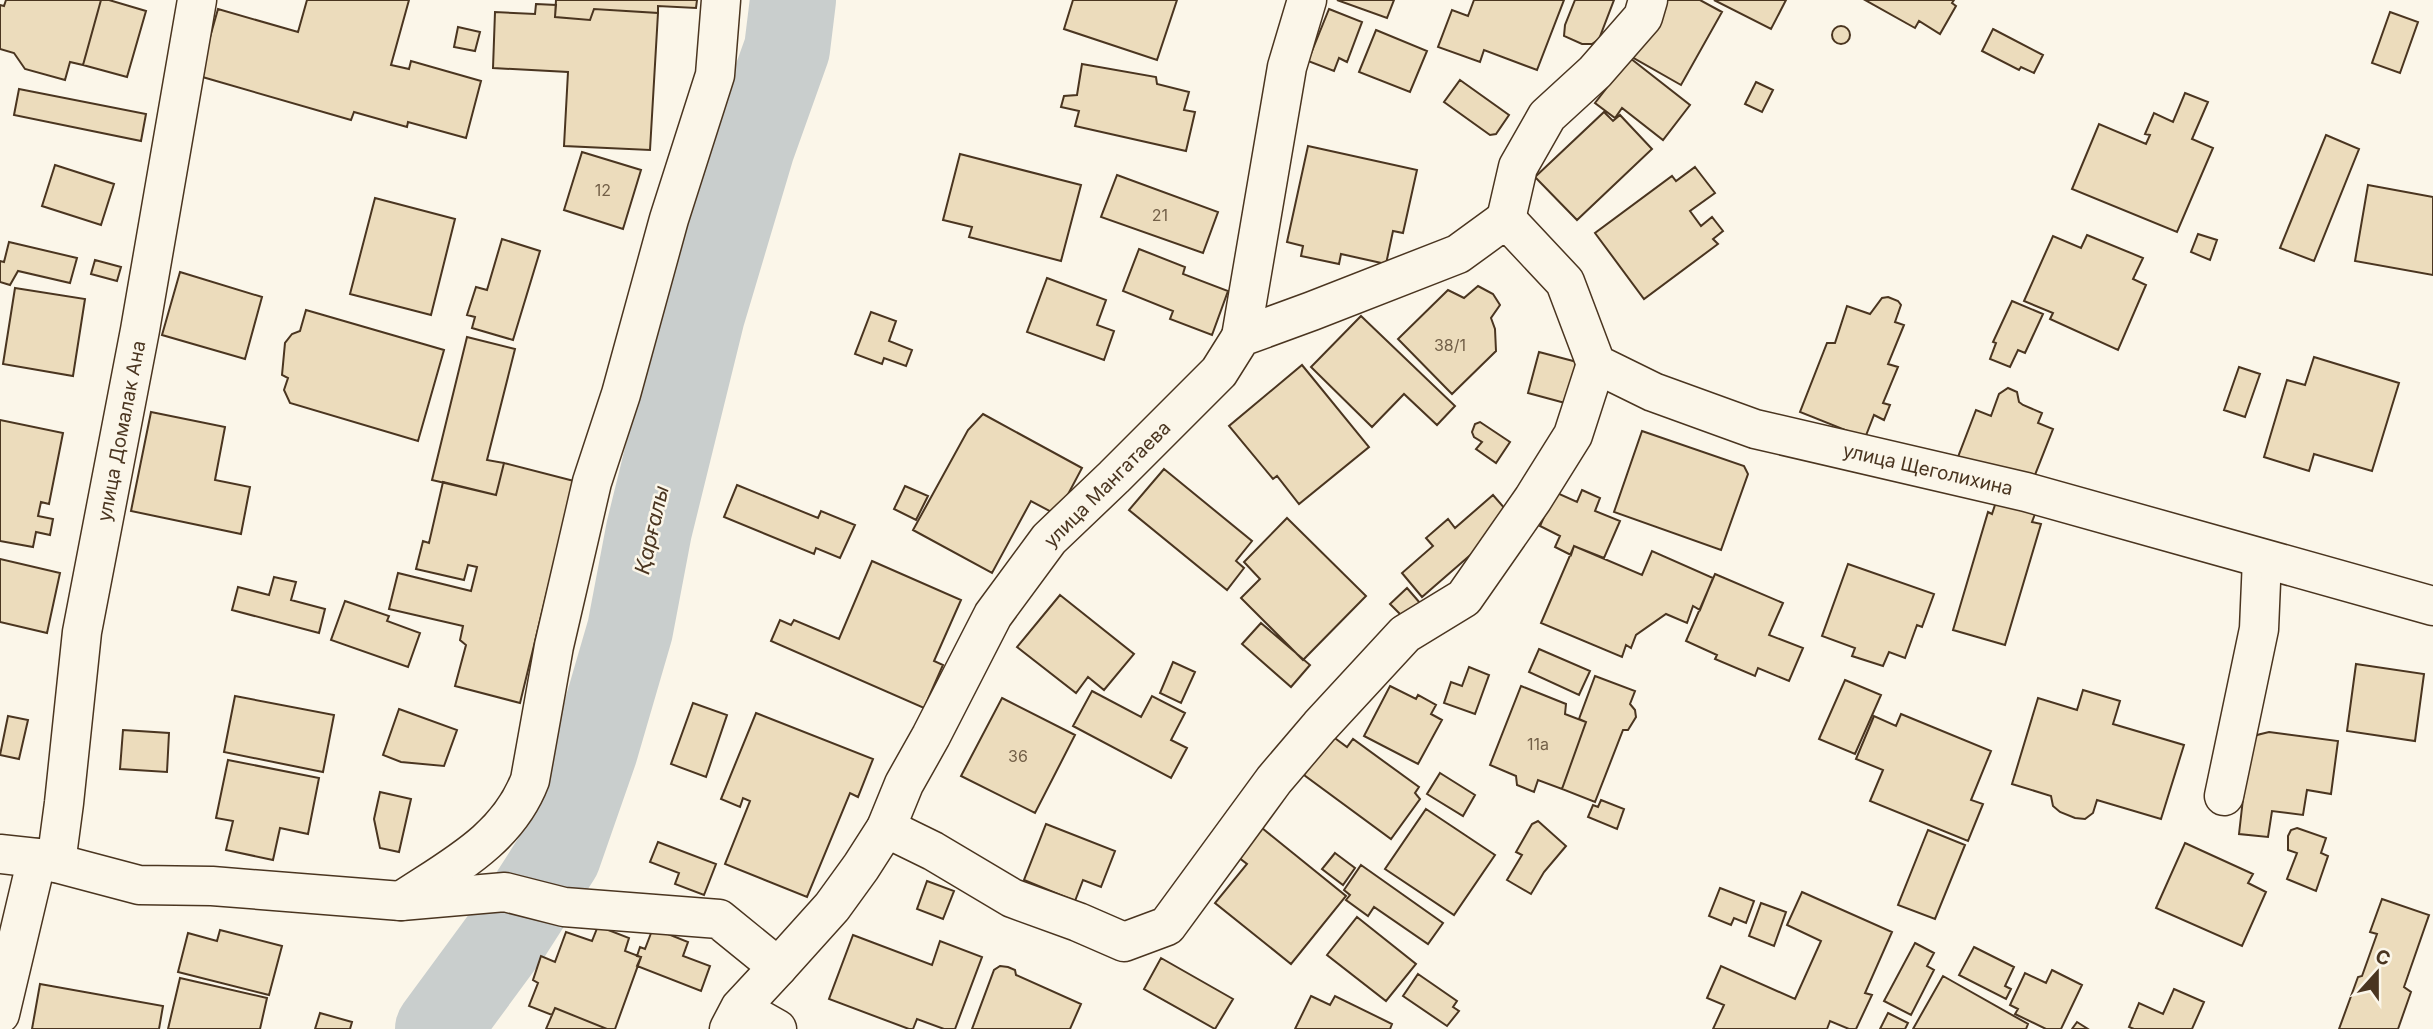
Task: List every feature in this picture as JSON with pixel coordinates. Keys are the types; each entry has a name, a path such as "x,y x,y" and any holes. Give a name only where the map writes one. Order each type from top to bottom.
{"street":[{"name":"улица Домалак Ана","path":"0,1014 31,858 64,803 82,632 140,330 197,0"},
{"path":"401,901 492,839 523,799 530,780 554,646 592,482 621,394 669,219 715,75 721,0"},
{"name":"улица Мангатаева","path":"735,1019 832,907 861,867 886,828 904,784 993,615 1049,539 1219,372 1241,337 1287,67 1307,0"},
{"path":"1241,337 1458,254 1506,219 1518,167 1547,116 1595,72 1643,17 1648,0"},
{"path":"886,828 933,850 1012,898 1124,942 1167,926 1274,780 1320,726 1405,634 1464,598 1533,499 1573,435 1596,364 1566,282 1506,219"},
{"name":"улица Щеголихина","path":"1596,364 1653,392 1755,429 2026,492 2433,606"},
{"path":"2224,796 2259,629 2262,559"},
{"path":"31,858 139,885 212,886 401,901 505,892 564,907 719,919 778,968"},
{"path":"735,1019 777,1029"}],"building":[{"path":"6,0 101,0 83,65 70,62 65,80 25,69 14,53 0,49 0,5 4,6"},
{"path":"101,0 146,11 127,77 83,65"},
{"path":"307,0 409,0 391,65 409,69 411,61 481,81 466,138 408,122 407,127 354,112 351,120 199,76 218,9 298,32"},
{"path":"556,0 697,0 696,8 658,6 658,13 594,9 590,20 555,17"},
{"path":"1073,0 1177,0 1157,60 1064,29"},
{"path":"1337,0 1394,0 1387,18"},
{"path":"1474,0 1564,0 1537,70 1484,50 1480,62 1438,47 1452,10 1468,16"},
{"path":"1575,0 1614,0 1599,39 1592,44 1582,44 1564,36 1565,25"},
{"path":"1664,0 1700,0 1722,12 1681,85 1632,57"},
{"path":"1714,0 1786,0 1771,29"},
{"path":"1865,0 1954,0 1952,3 1956,6 1940,34 1919,21 1915,28"},
{"path":"536,4 556,5 555,17 590,20 594,9 658,13 650,150 564,146 568,72 493,68 495,12 535,14"},
{"path":"1329,9 1362,22 1347,62 1339,58 1334,71 1308,61"},
{"path":"2390,12 2418,22 2400,73 2372,63"},
{"path":"1841,26 1847,29 1850,35 1847,41 1841,44 1835,41 1832,35 1835,29"},
{"path":"458,27 480,32 475,51 454,47"},
{"path":"1993,29 2043,55 2034,73 2021,67 2019,70 1982,51"},
{"path":"1376,30 1427,51 1410,92 1359,72"},
{"path":"1630,58 1690,105 1663,140 1622,108 1615,118 1595,103"},
{"path":"1082,64 1156,77 1157,84 1189,92 1184,110 1195,112 1186,151 1075,126 1079,111 1061,107 1064,96 1077,95"},
{"path":"1460,80 1509,115 1496,134 1490,135 1444,102"},
{"path":"1756,82 1773,90 1762,112 1745,104"},
{"path":"19,89 146,114 141,141 14,115"},
{"path":"2185,93 2208,102 2192,139 2213,148 2177,232 2072,189 2099,124 2146,144 2150,135 2145,134 2154,113 2173,122"},
{"path":"1604,112 1613,121 1620,115 1652,149 1577,220 1535,177"},
{"path":"2326,135 2359,149 2314,261 2280,248"},
{"path":"1308,146 1417,170 1403,233 1393,231 1386,264 1341,254 1339,264 1301,256 1303,246 1287,242"},
{"path":"582,152 641,170 623,229 564,210"},
{"path":"960,154 1081,185 1061,261 969,237 972,227 943,220"},
{"path":"55,165 114,184 101,225 42,206"},
{"path":"1695,167 1715,193 1690,211 1701,226 1712,217 1723,231 1713,239 1718,244 1644,299 1595,233 1672,176 1676,181"},
{"path":"1117,175 1218,212 1203,253 1101,217"},
{"path":"2368,185 2433,197 2433,275 2355,261"},
{"path":"375,198 455,219 431,315 350,294"},
{"path":"2198,234 2217,240 2210,260 2191,252"},
{"path":"2087,235 2143,258 2133,279 2146,285 2118,350 2050,319 2053,313 2024,301 2053,236 2081,248"},
{"path":"502,239 540,251 513,340 472,328 475,317 467,315 476,287 487,290"},
{"path":"9,242 77,258 70,283 18,271 10,285 0,282 0,261 4,262"},
{"path":"1139,249 1185,267 1183,274 1228,291 1212,335 1170,319 1173,311 1123,291"},
{"path":"95,260 121,267 117,281 91,274"},
{"path":"180,272 262,297 245,359 162,335"},
{"path":"1047,278 1106,300 1097,325 1114,331 1104,360 1027,332"},
{"path":"1478,286 1493,294 1500,305 1491,318 1495,329 1496,351 1452,394 1398,339 1448,290 1464,298"},
{"path":"15,288 85,299 73,376 3,364"},
{"path":"1888,297 1901,305 1895,322 1904,325 1888,364 1898,367 1883,403 1890,405 1884,420 1874,415 1865,438 1800,412 1827,343 1835,343 1847,306 1870,314 1882,298"},
{"path":"2012,301 2043,314 2025,353 2018,350 2010,367 1990,359 1996,343 1993,342"},
{"path":"306,310 444,350 418,441 290,403 284,390 288,378 282,375 285,343 292,334 300,331"},
{"path":"871,312 896,321 889,341 912,350 906,366 884,358 882,364 855,354"},
{"path":"1361,316 1455,406 1437,425 1404,394 1372,427 1311,367"},
{"path":"467,337 515,349 487,460 504,463 496,495 432,480"},
{"path":"1539,352 1577,362 1565,403 1528,393"},
{"path":"2314,357 2399,383 2372,471 2314,454 2309,471 2264,457 2287,380 2305,385"},
{"path":"1302,365 1369,447 1299,504 1277,476 1273,479 1229,426"},
{"path":"2239,367 2260,374 2245,417 2224,410"},
{"path":"2008,388 2017,392 2019,402 2023,405 2042,413 2038,423 2053,429 2031,485 1958,457 1976,410 1991,416 1999,394"},
{"path":"151,412 225,427 215,480 250,487 241,534 131,511"},
{"path":"983,414 1082,468 1057,515 1031,501 992,573 913,530 968,430"},
{"path":"0,420 63,433 49,504 41,502 38,516 53,519 50,535 36,532 33,547 0,541"},
{"path":"1480,422 1510,442 1496,463 1476,449 1482,442 1474,437 1472,432 1475,424"},
{"path":"1642,431 1744,466 1748,474 1721,550 1614,512"},
{"path":"504,463 574,481 520,703 455,686 466,645 460,640 463,626 389,609 398,573 471,591 477,567 468,565 464,580 416,569 423,541 429,543 443,482 496,495"},
{"path":"1164,469 1252,541 1236,561 1244,568 1227,590 1129,510"},
{"path":"737,485 818,518 821,511 855,525 840,558 816,548 814,554 724,517"},
{"path":"905,486 928,496 916,520 894,509"},
{"path":"1582,490 1600,498 1595,511 1620,521 1604,558 1574,546 1571,555 1555,547 1560,536 1540,526 1555,492 1577,502"},
{"path":"1493,495 1513,518 1422,597 1402,573 1433,546 1426,538 1448,519 1455,528"},
{"path":"1996,502 2035,514 2032,522 2041,524 2005,645 1953,630 1988,512 1992,514"},
{"path":"1287,518 1366,596 1303,660 1241,598 1260,579 1244,562"},
{"path":"1574,546 1642,575 1652,551 1713,578 1700,610 1693,606 1687,623 1666,614 1636,635 1631,648 1626,645 1622,657 1541,623"},
{"path":"0,559 60,573 47,633 0,622"},
{"path":"872,561 961,600 934,661 943,665 924,708 771,641 780,620 791,625 794,620 839,639"},
{"path":"1848,564 1934,594 1922,627 1917,625 1905,658 1889,652 1883,666 1852,656 1855,648 1822,636"},
{"path":"1715,574 1783,603 1769,635 1803,648 1789,681 1758,668 1755,676 1715,659 1717,655 1686,641"},
{"path":"274,577 296,582 291,600 325,609 319,633 232,610 238,587 269,595"},
{"path":"1407,588 1420,603 1404,618 1390,604"},
{"path":"1060,595 1134,654 1104,690 1088,677 1076,693 1017,647"},
{"path":"345,601 389,616 387,621 420,633 408,667 331,640"},
{"path":"1261,623 1310,665 1291,687 1242,644"},
{"path":"1539,649 1590,671 1579,695 1529,672"},
{"path":"1173,662 1195,672 1181,703 1160,693"},
{"path":"2356,664 2424,674 2415,741 2347,731"},
{"path":"1469,667 1489,675 1475,714 1444,703 1451,682 1462,686"},
{"path":"1595,676 1635,691 1630,704 1636,717 1628,730 1623,730 1595,802 1562,789 1586,722 1579,719"},
{"path":"1845,680 1881,695 1855,754 1819,739"},
{"path":"1390,686 1416,699 1418,695 1436,705 1431,714 1442,720 1418,764 1364,736"},
{"path":"1521,686 1566,704 1565,714 1586,722 1562,789 1538,780 1534,792 1517,785 1516,776 1490,765"},
{"path":"2083,690 2120,701 2113,724 2184,745 2161,819 2097,800 2093,813 2085,819 2075,818 2053,806 2051,796 2012,784 2038,698 2077,710"},
{"path":"1092,691 1141,717 1152,696 1185,713 1171,740 1187,748 1171,778 1073,726"},
{"path":"235,696 334,715 323,772 224,752"},
{"path":"1002,698 1075,735 1035,813 961,776"},
{"path":"693,703 727,715 706,777 671,764"},
{"path":"399,709 457,730 444,766 401,762 383,755"},
{"path":"756,713 873,759 858,797 850,793 807,897 725,864 750,801 743,798 740,807 721,799"},
{"path":"1901,714 1991,751 1971,800 1983,804 1968,841 1870,801 1883,770 1856,759 1874,716 1896,726"},
{"path":"8,716 28,720 19,759 0,755"},
{"path":"123,730 169,733 167,772 120,769"},
{"path":"2269,732 2338,741 2331,794 2307,790 2303,815 2272,811 2268,837 2239,834 2249,746 2257,735"},
{"path":"1332,736 1347,747 1353,739 1419,787 1415,793 1420,799 1391,839 1304,775"},
{"path":"228,760 319,778 308,834 280,828 273,860 226,850 233,821 216,818"},
{"path":"1440,773 1475,795 1463,816 1427,794"},
{"path":"380,792 411,799 399,852 380,848 374,819"},
{"path":"1601,800 1624,809 1617,829 1588,817 1593,805 1598,807"},
{"path":"1426,809 1495,855 1454,915 1385,869"},
{"path":"1538,821 1566,846 1544,872 1531,894 1507,880 1522,855 1516,852 1532,824"},
{"path":"1046,824 1115,851 1101,887 1083,880 1075,901 1024,880"},
{"path":"1262,828 1346,896 1291,964 1215,903 1247,864 1238,857"},
{"path":"2297,828 2326,838 2321,853 2328,856 2316,891 2287,879 2297,853 2288,850 2288,836 2291,830"},
{"path":"1928,830 1965,845 1935,919 1898,905"},
{"path":"658,842 716,864 704,895 675,884 679,873 650,862"},
{"path":"2185,843 2253,874 2248,883 2266,892 2242,946 2156,908"},
{"path":"1335,853 1355,868 1343,885 1322,869"},
{"path":"1361,865 1443,923 1428,944 1374,907 1368,916 1346,900 1350,895 1344,890"},
{"path":"927,881 954,891 943,919 917,909"},
{"path":"1720,888 1754,901 1746,923 1734,918 1731,925 1709,916"},
{"path":"1802,892 1892,932 1865,993 1872,995 1856,1029 1830,1021 1827,1029 1713,1029 1724,1005 1707,998 1721,966 1795,999 1821,941 1787,925"},
{"path":"2382,899 2429,915 2404,987 2411,992 2398,1029 2339,1029 2377,934 2370,932"},
{"path":"1761,903 1786,912 1774,946 1749,936"},
{"path":"1357,917 1416,964 1386,1001 1327,955"},
{"path":"598,926 629,938 625,951 641,957 615,1029 607,1029 555,1008 552,1015 529,1006 538,983 533,980 541,956 555,962 566,932 592,941"},
{"path":"653,928 688,942 683,956 710,966 701,991 637,966 641,957 637,956 640,947 645,949"},
{"path":"220,930 282,946 269,995 178,972 188,933 217,941"},
{"path":"853,935 932,965 940,941 982,957 955,1029 944,1029 917,1019 913,1029 909,1029 829,999"},
{"path":"1915,943 1934,953 1927,966 1934,970 1911,1015 1884,1001"},
{"path":"1974,947 2014,967 2005,986 2011,989 2006,999 1959,975"},
{"path":"1161,958 1233,999 1215,1029 1144,989"},
{"path":"1000,966 1015,970 1016,975 1081,1004 1070,1029 972,1029 994,970"},
{"path":"2052,970 2082,985 2061,1029 2046,1029 2015,1014 2018,1009 2010,1005 2025,973 2046,983"},
{"path":"1418,974 1457,1001 1453,1007 1459,1011 1447,1026 1403,996"},
{"path":"1943,976 2028,1024 2026,1029 1913,1029"},
{"path":"180,978 267,998 260,1029 168,1029"},
{"path":"40,984 163,1006 159,1029 32,1029"},
{"path":"2174,989 2204,1002 2192,1029 2129,1027 2139,1003 2163,1014"},
{"path":"1311,996 1330,1005 1335,996 1392,1024 1390,1029 1295,1029"},
{"path":"555,1008 607,1029 546,1029"},
{"path":"320,1013 352,1022 350,1029 315,1029"},
{"path":"1888,1013 1908,1023 1905,1029 1880,1029"},
{"path":"2077,1022 2088,1029 2072,1029"}],"waterway":[{"name":"Қарғалы","path":"438,1029 510,931 558,856 595,750 630,630 649,530 702,315 752,147 787,49 793,0"}]}
